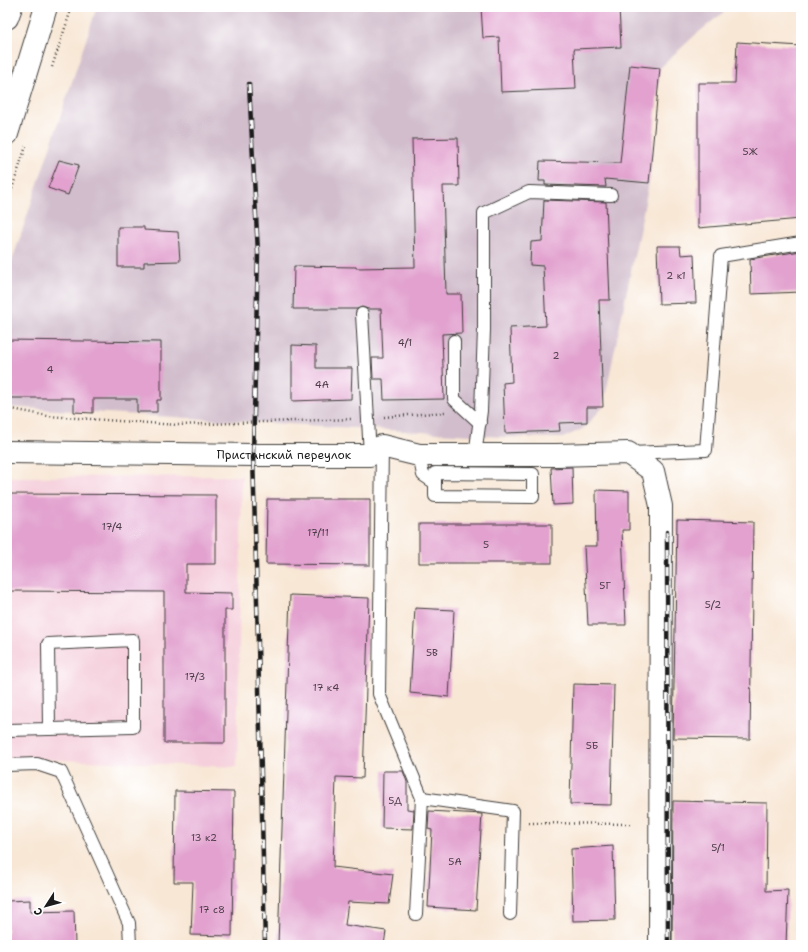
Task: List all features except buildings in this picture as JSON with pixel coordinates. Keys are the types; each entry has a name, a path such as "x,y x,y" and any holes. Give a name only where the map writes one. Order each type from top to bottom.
{"street":[{"path":"7,18 11,7"},
{"path":"7,134 46,7"},
{"name":"Пристанский переулок","path":"7,452 252,455 376,451 419,455 557,455 628,453"},
{"path":"628,453 652,471 661,506 660,945"}],"lane":[{"path":"475,455 480,423 484,330 484,213 529,192 611,195"},
{"path":"628,453 706,450 721,256 801,243"},
{"path":"362,314 368,419 376,451 379,694 422,798 416,914"},
{"path":"454,341 454,399 480,423"},
{"path":"419,455 423,475 435,483"},
{"path":"435,473 533,474 533,497 435,496 435,483 435,473"},
{"path":"7,730 133,727 133,640 48,644 49,728"},
{"path":"7,765 38,764 61,772 129,923 130,945"},
{"path":"422,798 513,811 510,914"}],"path":[{"path":"7,408 48,416 177,425 368,419 467,410"},
{"path":"523,822 630,824"}],"shaded area":[{"path":"97,7 730,7 694,36 660,68 649,183 603,407 584,428 563,438 504,437 8,407 7,276"},
{"path":"242,476 237,767 7,758 7,477"}],"railway":[{"path":"249,84 258,253 253,455 265,945"},
{"path":"667,532 668,945"}]}
